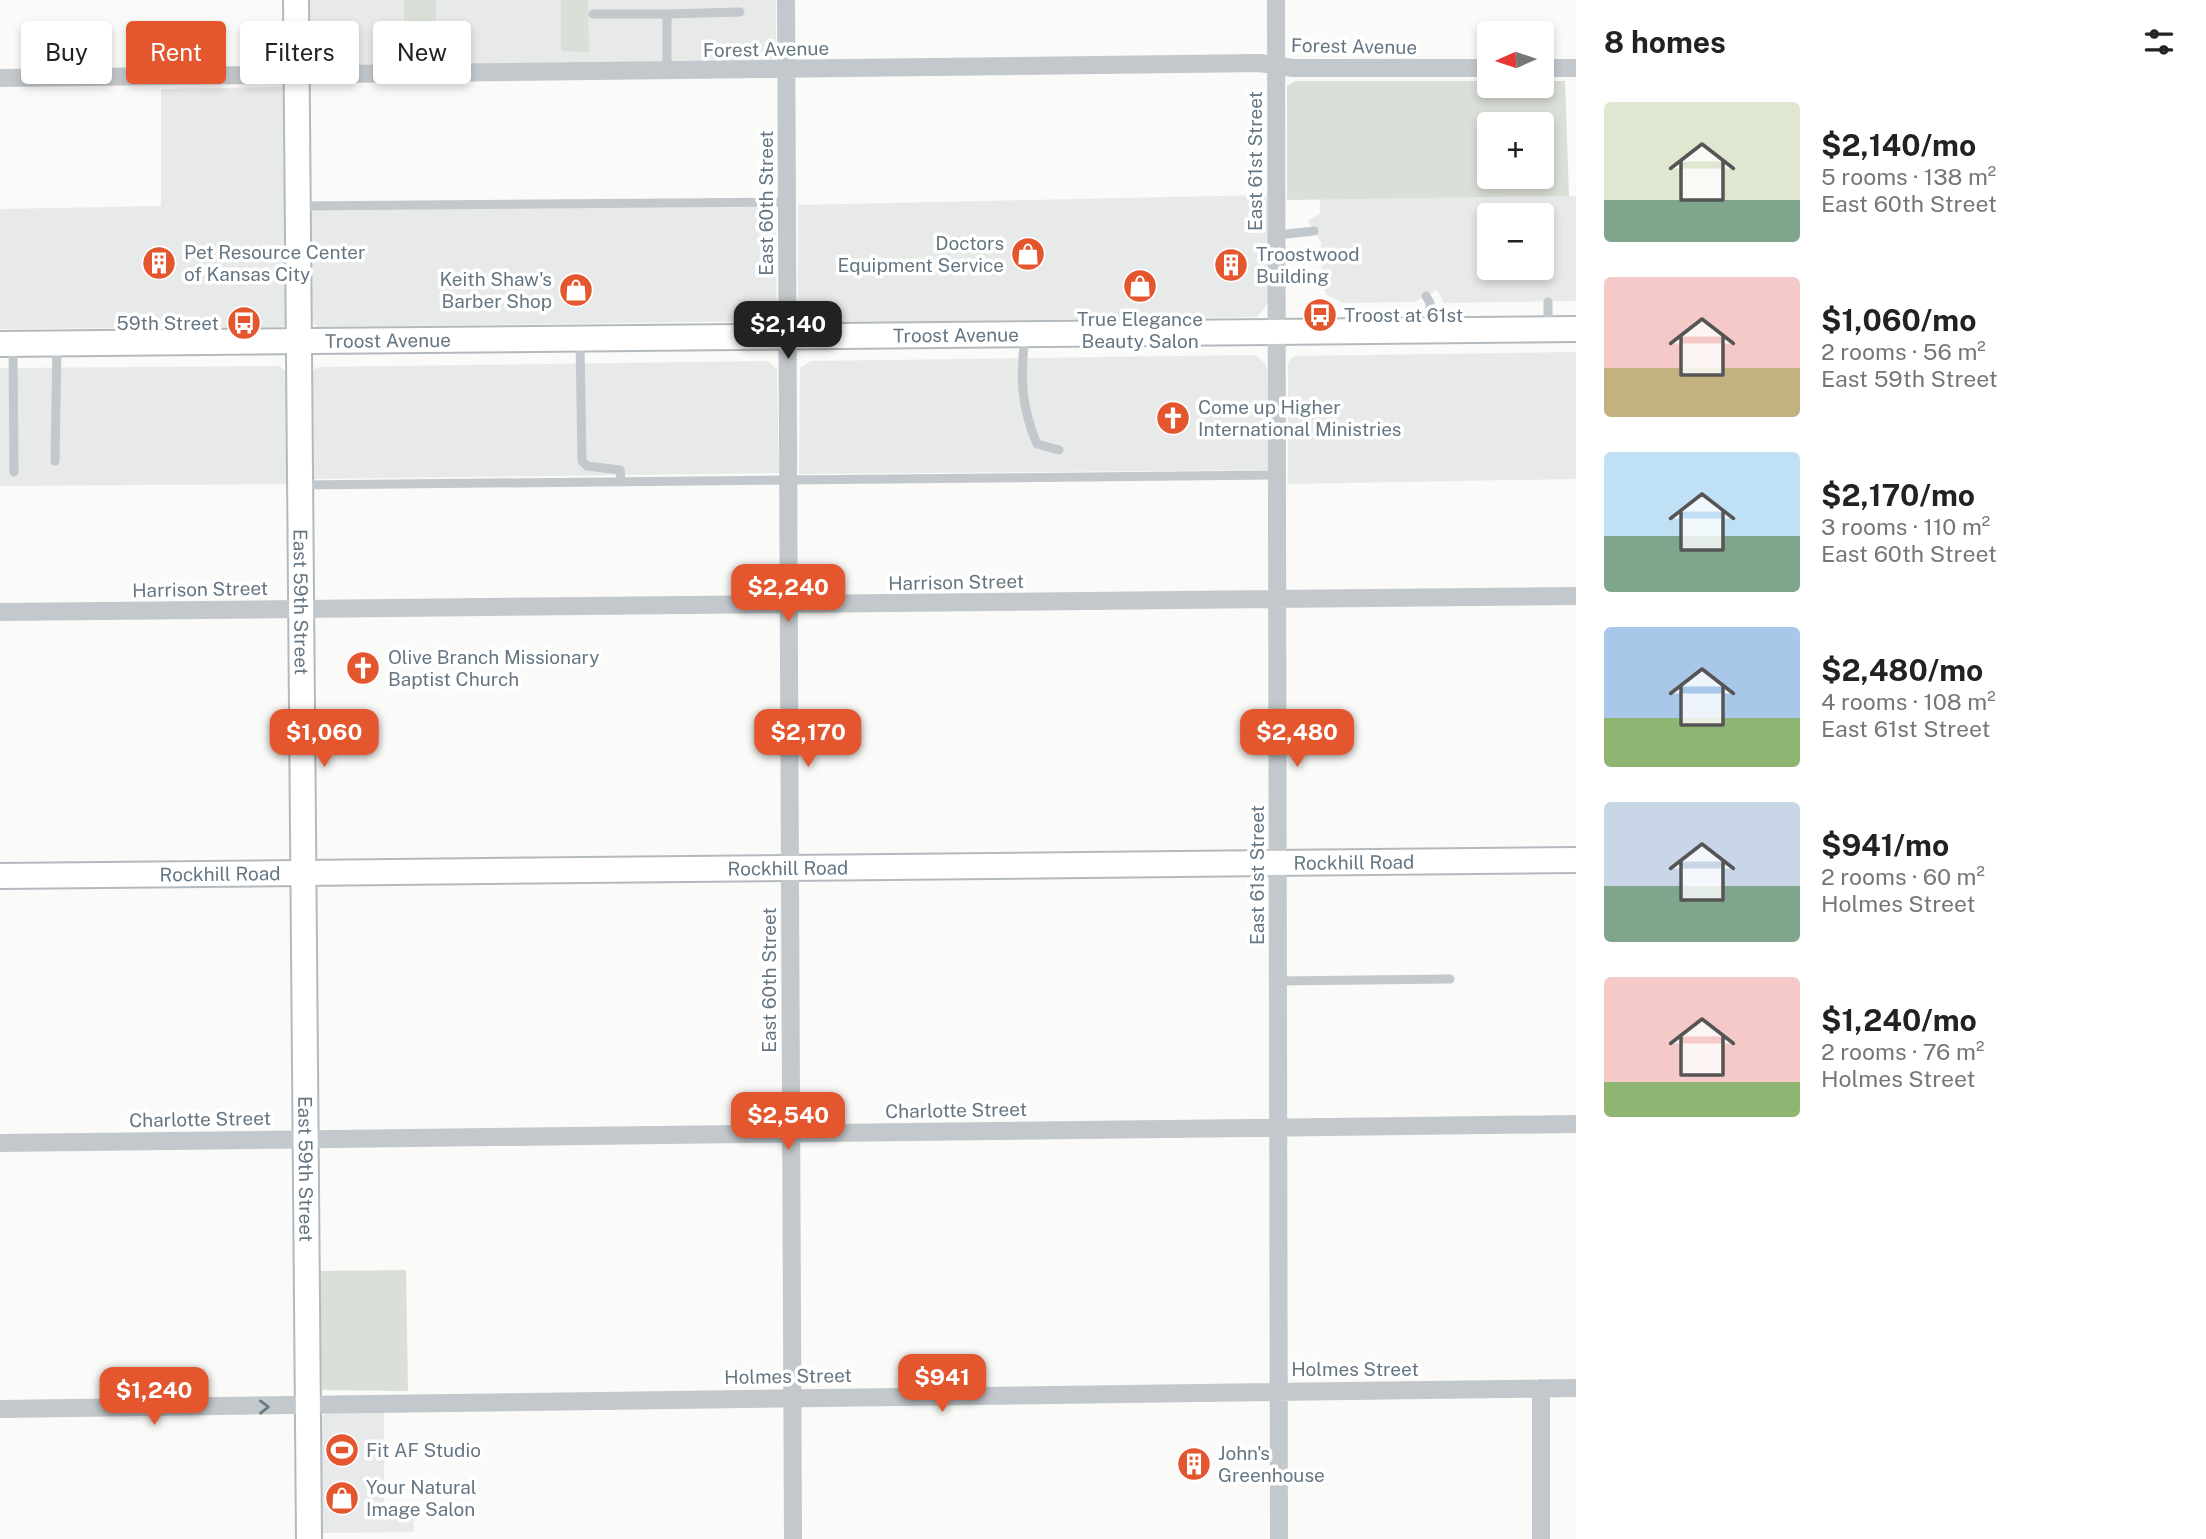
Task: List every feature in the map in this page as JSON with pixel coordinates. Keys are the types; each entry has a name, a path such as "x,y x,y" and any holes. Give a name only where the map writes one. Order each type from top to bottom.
{"main road":[{"name":"East 59th Street","path":"296,0 296,21"},
{"name":"East 59th Street","path":"297,84 309,1539"},
{"name":"Troost Avenue","path":"6,344 1576,329"},
{"name":"Rockhill Road","path":"0,876 1576,860"}],"street":[{"name":"East 60th Street","path":"786,0 793,1539"},
{"name":"East 61st Street","path":"1276,0 1279,1539"},
{"name":"Forest Avenue","path":"359,75 1260,63 1293,68 1477,68"},
{"path":"1554,68 1576,68"},
{"name":"Forest Avenue","path":"0,78 240,76"},
{"name":"Harrison Street","path":"0,612 1576,596"},
{"name":"Charlotte Street","path":"0,1143 1576,1124"},
{"path":"1541,1388 1541,1539"},
{"name":"Holmes Street","path":"0,1409 1576,1388"}],"lane":[{"path":"593,14 740,12"},
{"path":"667,13 667,71"},
{"path":"297,206 787,202"},
{"path":"1277,235 1314,232"},
{"path":"1426,296 1430,303 1429,331"},
{"path":"1548,302 1548,329"},
{"path":"1025,335 1021,365 1025,417 1037,444 1059,450"},
{"path":"580,340 582,461 587,466 620,470 621,480"},
{"path":"6,344 14,472"},
{"path":"55,461 57,344"},
{"path":"299,485 1277,475"},
{"path":"1278,981 1450,979"}],"shaded area":[{"path":"308,0 776,0 776,62 471,65 471,21 373,21 373,66 359,66 359,21 308,21"},
{"path":"404,0 436,0 436,21 404,21"},
{"path":"561,0 588,0 589,52 561,51"},
{"path":"1295,81 1477,81 1477,98 1554,98 1554,81 1565,81 1569,196 1287,200 1287,86"},
{"path":"284,87 287,90 286,324 281,327 0,329 0,209 161,206 161,89"},
{"path":"1267,195 1268,303 1257,317 812,323 805,321 798,305 798,205"},
{"path":"1576,196 1576,301 1444,303 1437,290 1414,302 1343,303 1327,295 1322,287 1321,242 1308,221 1320,213 1320,199"},
{"path":"775,207 777,312 767,321 317,327 310,318 309,209"},
{"path":"1576,352 1576,479 1288,484 1288,365 1290,359 1296,356"},
{"path":"1255,355 1265,363 1267,370 1268,470 799,474 800,368 811,361"},
{"path":"767,361 777,369 779,473 312,479 310,375 319,367"},
{"path":"280,366 287,373 289,484 0,486 0,368"},
{"path":"406,1270 408,1391 322,1390 318,1271"},
{"path":"384,1409 384,1509 413,1509 414,1532 322,1533 322,1417 326,1412"}],"place":[{"name":"Doctors Equipment Service","path":"1028,254"},
{"name":"Pet Resource Center of Kansas City","path":"159,263"},
{"name":"Troostwood Building","path":"1231,265"},
{"name":"True Elegance Beauty Salon","path":"1140,286"},
{"name":"Keith Shaw's Barber Shop","path":"576,290"},
{"name":"Troost at 61st","path":"1320,315"},
{"name":"59th Street","path":"244,323"},
{"name":"Come up Higher International Ministries","path":"1173,418"},
{"name":"Olive Branch Missionary Baptist Church","path":"363,668"},
{"name":"Fit AF Studio","path":"342,1450"},
{"name":"John's Greenhouse","path":"1194,1464"},
{"name":"Your Natural Image Salon","path":"342,1498"}]}
